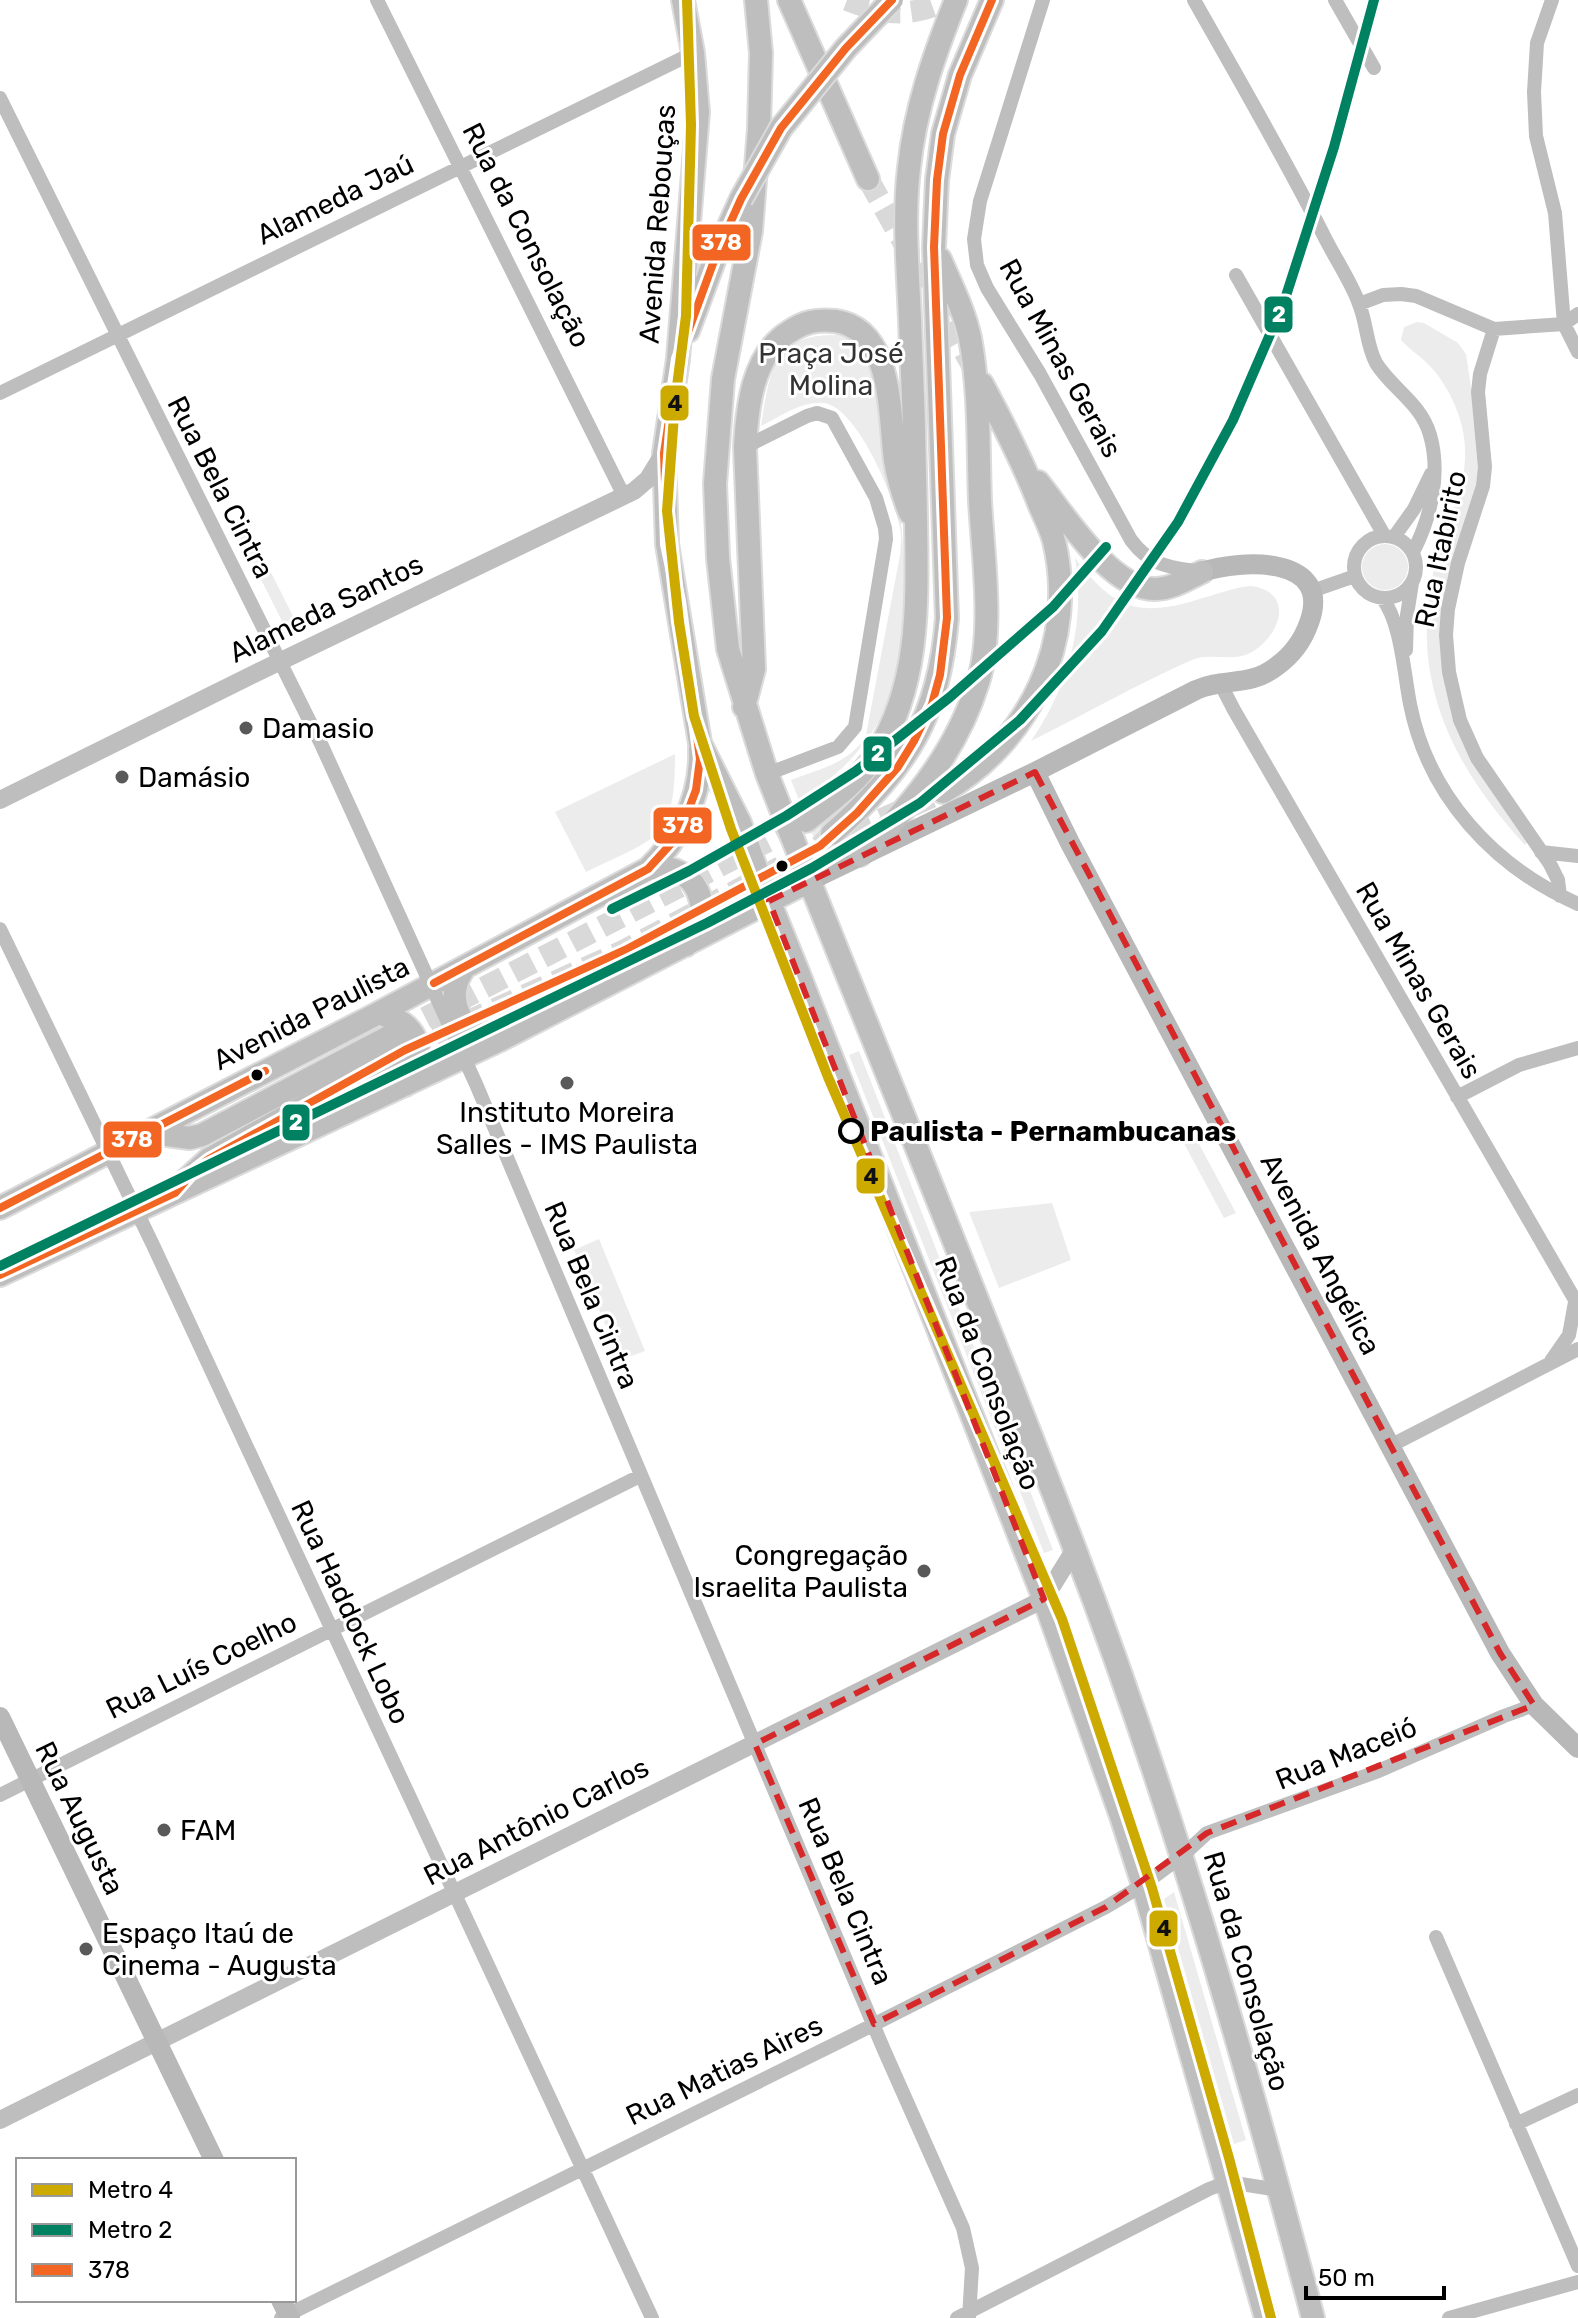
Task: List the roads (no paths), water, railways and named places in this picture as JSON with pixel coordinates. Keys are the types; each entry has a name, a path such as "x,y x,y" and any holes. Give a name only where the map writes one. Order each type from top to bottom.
{"main road":[{"name":"Avenida Rebouças","path":"664,453 678,359 698,112 693,53 683,0"},
{"path":"789,0 868,179"},
{"path":"678,359 718,250 741,199 781,128 846,48 892,0"},
{"path":"806,821 858,776 875,755 896,713 913,650 918,583 908,171 915,122 925,85 956,0"},
{"path":"832,834 857,813 898,767 932,704 940,675 947,618 934,247 937,180 943,134 960,75 992,0"},
{"path":"744,707 728,649 718,558 715,484 723,379 751,231 761,72 754,3"},
{"path":"860,855 914,799 937,768 970,707 983,667 985,610 975,369 962,308 934,247"},
{"path":"744,707 754,669 745,447 747,421 758,370 784,335 804,323 820,320 840,322 870,340 879,355 885,376 900,484 916,529"},
{"path":"943,792 967,778 1016,728 1032,704 1056,639 1059,577 1054,539 1027,469 982,384"},
{"name":"Rua da Consolação","path":"664,453 667,544 700,743 740,823 1044,1599 1143,1885 1266,2318"},
{"path":"0,1275 500,1040 860,855 1035,772 1210,683 1244,682 1276,667 1290,654 1311,619 1314,600 1312,591 1293,572 1266,564 1233,563 1163,588 1129,584 1106,566 1027,469"},
{"name":"Rua da Consolação","path":"744,707 809,881 1075,1549 1182,1856 1313,2318"},
{"name":"Avenida Paulista","path":"0,1208 373,1016 648,869 679,835 692,806 699,775 700,743"},
{"name":"Avenida Angélica","path":"1035,772 1500,1653 1534,1705 1578,1748"},
{"path":"648,869 658,867 679,872 697,889 702,906 701,923 686,945"},
{"path":"465,967 455,990 458,1013 477,1035 500,1040"},
{"path":"373,1016 388,1016 401,1021 417,1039 418,1064 405,1085"},
{"path":"145,1132 190,1138 202,1135 400,1041 209,1159 175,1193"},
{"name":"Rua Augusta","path":"0,1717 213,2158"}],"street":[{"name":"Rua da Consolação","path":"377,0 624,496"},
{"name":"Rua Minas Gerais","path":"1043,0 980,201 974,239 977,265 987,288 1040,374 1131,540 1148,559 1162,565 1202,572"},
{"path":"1194,0 1285,160 1359,304 1377,365 1417,407 1431,435 1433,470 1427,520 1413,552"},
{"path":"1335,0 1374,68"},
{"path":"1552,0 1537,43 1534,92 1536,136 1555,213 1564,324 1578,352"},
{"name":"Alameda Jaú","path":"0,393 693,53"},
{"name":"Rua Bela Cintra","path":"0,98 322,746 464,1057 963,2228 972,2268 965,2316"},
{"path":"1236,275 1389,536 1408,545 1413,552 1417,568 1407,615 1404,666"},
{"path":"1359,304 1383,295 1416,296 1494,329 1564,324 1578,314"},
{"name":"Rua Itabirito","path":"1494,329 1480,374 1478,392 1485,467 1483,486 1458,563 1448,609 1446,635 1449,672 1457,708 1477,758 1541,852 1569,900"},
{"path":"745,447 807,416 817,413 832,418 876,498 886,539 855,727 838,747 767,774"},
{"name":"Alameda Santos","path":"0,800 624,496 648,479 664,453"},
{"path":"1433,470 1414,509 1389,536 1370,539 1360,549 1354,562 1355,576 1365,591 1382,598 1394,617 1415,727 1432,773 1453,804 1495,853 1537,885 1569,900 1578,887"},
{"path":"1312,591 1355,576"},
{"path":"1382,598 1402,593 1412,583"},
{"name":"Rua Minas Gerais","path":"1220,683 1576,1303 1569,1335 1545,1367"},
{"path":"1541,852 1578,856"},
{"name":"Rua Haddock Lobo","path":"0,929 137,1211 652,2318"},
{"path":"1457,1097 1519,1065 1578,1048"},
{"path":"1390,1446 1578,1349"},
{"name":"Rua Luís Coelho","path":"0,1795 640,1476"},
{"path":"1044,1599 1075,1549"},
{"name":"Rua Antônio Carlos","path":"0,2120 1044,1599"},
{"name":"Rua Maceió","path":"1182,1856 1207,1833 1376,1772 1534,1705"},
{"name":"Rua Matias Aires","path":"285,2313 582,2169 1106,1907 1182,1856"},
{"path":"1436,1937 1578,2266"},
{"path":"1516,2124 1578,2095"},
{"path":"965,2316 1189,2198 1228,2182 1279,2190"},
{"path":"1449,2318 1578,2282"}],"tunnel":[{"path":"847,0 874,9 898,12 921,10 948,0"},
{"path":"868,179 974,369"},
{"path":"821,846 943,792"},
{"path":"396,1033 805,822"},
{"path":"405,1050 625,950 820,846 832,834"}],"metro line":[{"name":"4","path":"687,0 691,125 686,316 675,402 667,511 679,622 694,716 731,829 828,1077 1062,1619 1152,1888 1271,2318"},
{"name":"2","path":"0,1266 707,923 812,868 920,803 1020,720 1102,631 1178,522 1233,420 1284,302 1334,147 1374,0"},
{"name":"2","path":"612,909 689,871 786,816 856,771 950,697 1053,607 1106,547"}],"place":[{"name":"Damasio","path":"246,728"},
{"name":"Damásio","path":"122,777"},
{"name":"Instituto Moreira Salles - IMS Paulista","path":"567,1083"},
{"name":"Paulista - Pernambucanas","path":"851,1131"},
{"name":"Congregação Israelita Paulista","path":"924,1571"},
{"name":"FAM","path":"164,1830"},
{"name":"Espaço Itaú de Cinema - Augusta","path":"86,1949"}],"park label":[{"name":"Praça José Molina","path":"831,369"}]}
